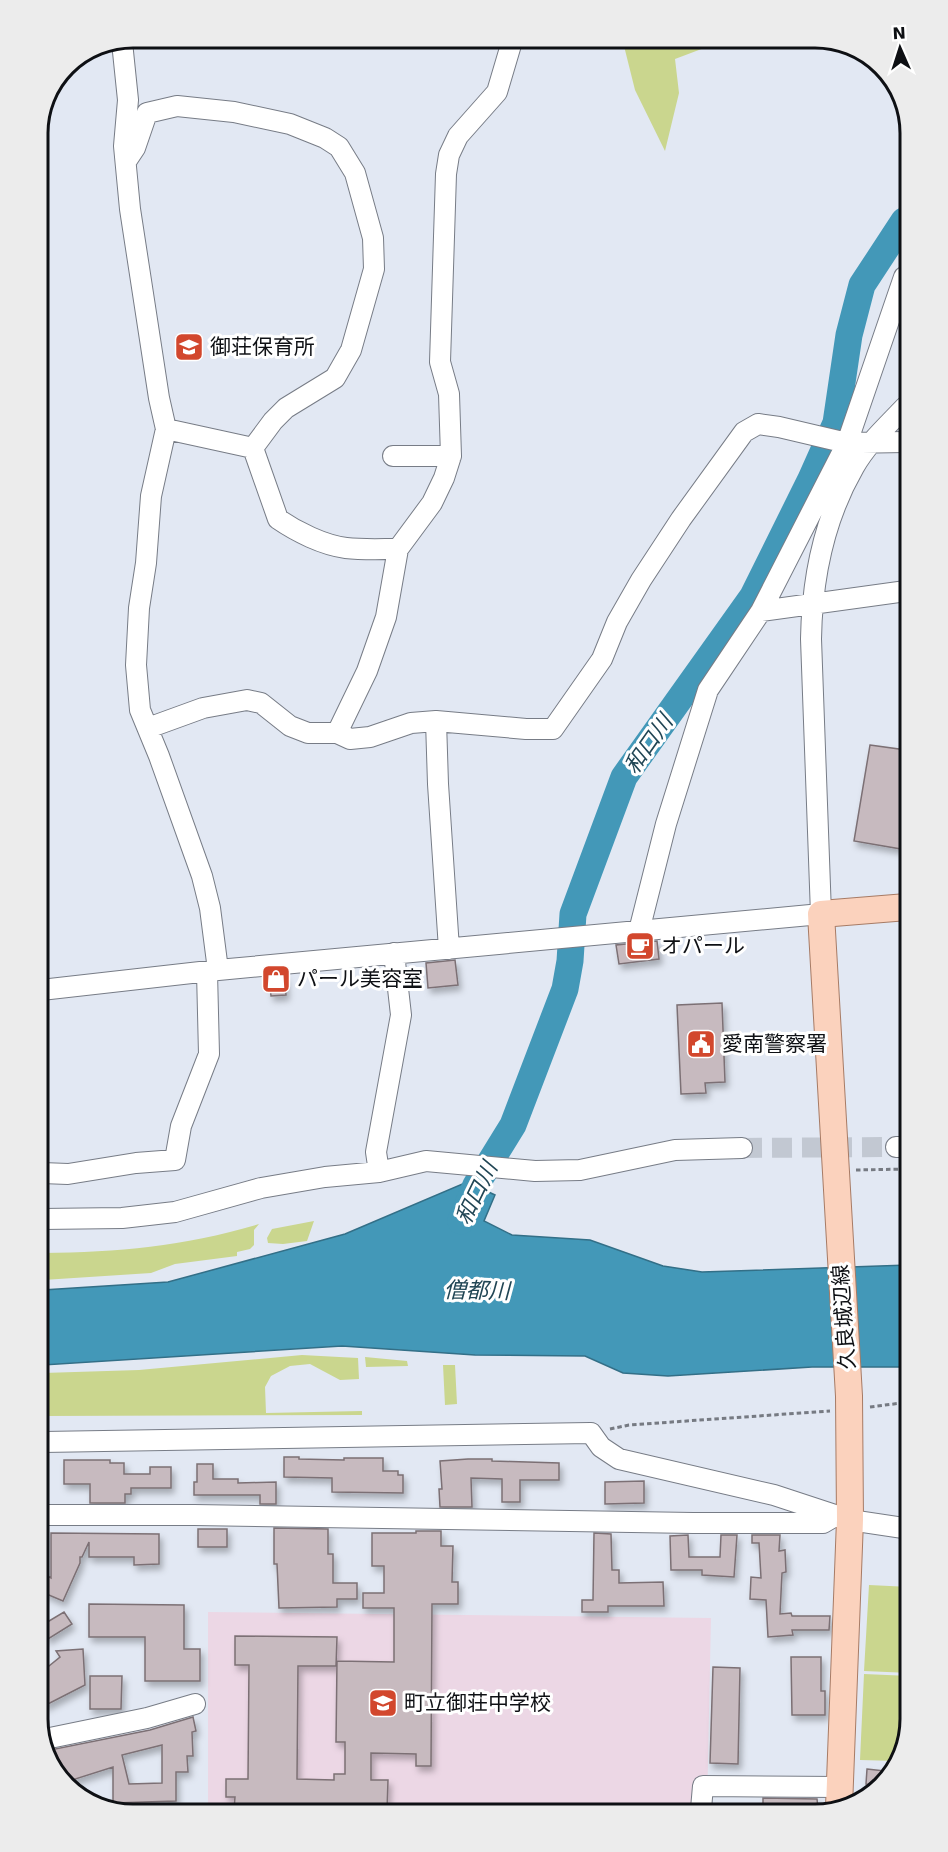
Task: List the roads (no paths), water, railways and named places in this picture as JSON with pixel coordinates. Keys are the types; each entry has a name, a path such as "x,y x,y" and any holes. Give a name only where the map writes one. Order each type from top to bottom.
{"main road":[{"path":"821,914 900,908"},
{"name":"久良城辺線","path":"821,914 849,1403 843,1518 840,1797"}],"street":[{"path":"337,733 367,671 386,617 398,549 432,503 451,456 450,394 440,362 446,174 449,155 458,136 497,92 510,48"},
{"path":"48,1173 68,1174 136,1163 175,1160 181,1126 209,1054 213,971 210,908 202,876 140,710 136,665 150,496 166,429 159,398 130,209 124,146 128,100 123,49"},
{"path":"125,162 135,148 147,113 177,106 234,112 290,124 326,138 339,147 355,173 373,238 374,269 351,350 335,378 286,408 253,448"},
{"path":"639,932 666,824 708,690 761,611 842,442 899,304"},
{"path":"48,989 394,953 821,914 811,605 818,561 838,501 854,467 871,442 900,412"},
{"path":"148,728 203,708 247,700 261,703 290,726 308,734 337,733 350,739 370,737 411,723 436,721 552,729 602,660 617,622 641,580 681,519 744,432 758,424 842,442 900,442"},
{"path":"166,429 253,448"},
{"path":"253,448 278,519 288,526 324,542 345,548 398,549"},
{"path":"393,456 451,456"},
{"path":"761,611 900,592"},
{"path":"436,721 449,949"},
{"path":"379,1172 376,1152 401,1015 394,953"},
{"path":"48,1220 122,1218 176,1212 261,1188 379,1172 426,1161 535,1171 580,1170 675,1150 742,1148"},
{"path":"48,1442 591,1433 601,1447 619,1459 774,1495 843,1518 900,1527"},
{"path":"48,1515 194,1515 693,1523 823,1523 843,1518"},
{"path":"51,1738 147,1718 195,1704"},
{"path":"701,1804 703,1786 840,1797"}],"water":[{"name":"僧都川","path":"467,1182 495,1195 484,1221 512,1235 590,1240 663,1266 702,1272 900,1265 900,1367 812,1367 668,1376 623,1373 585,1356 475,1355 342,1346 48,1365 48,1290 168,1282 345,1234"}],"waterway":[{"name":"和口川","path":"461,1221 476,1185 513,1125 565,989 570,961 573,914 624,777 753,596 836,423 849,335 862,285 900,227"}],"tunnel":[{"path":"742,1148 896,1147"}],"place":[{"name":"御荘保育所","path":"189,347"},
{"name":"オパール","path":"640,946"},
{"name":"パール美容室","path":"276,979"},
{"name":"愛南警察署","path":"701,1044"},
{"name":"町立御荘中学校","path":"383,1703"}]}
